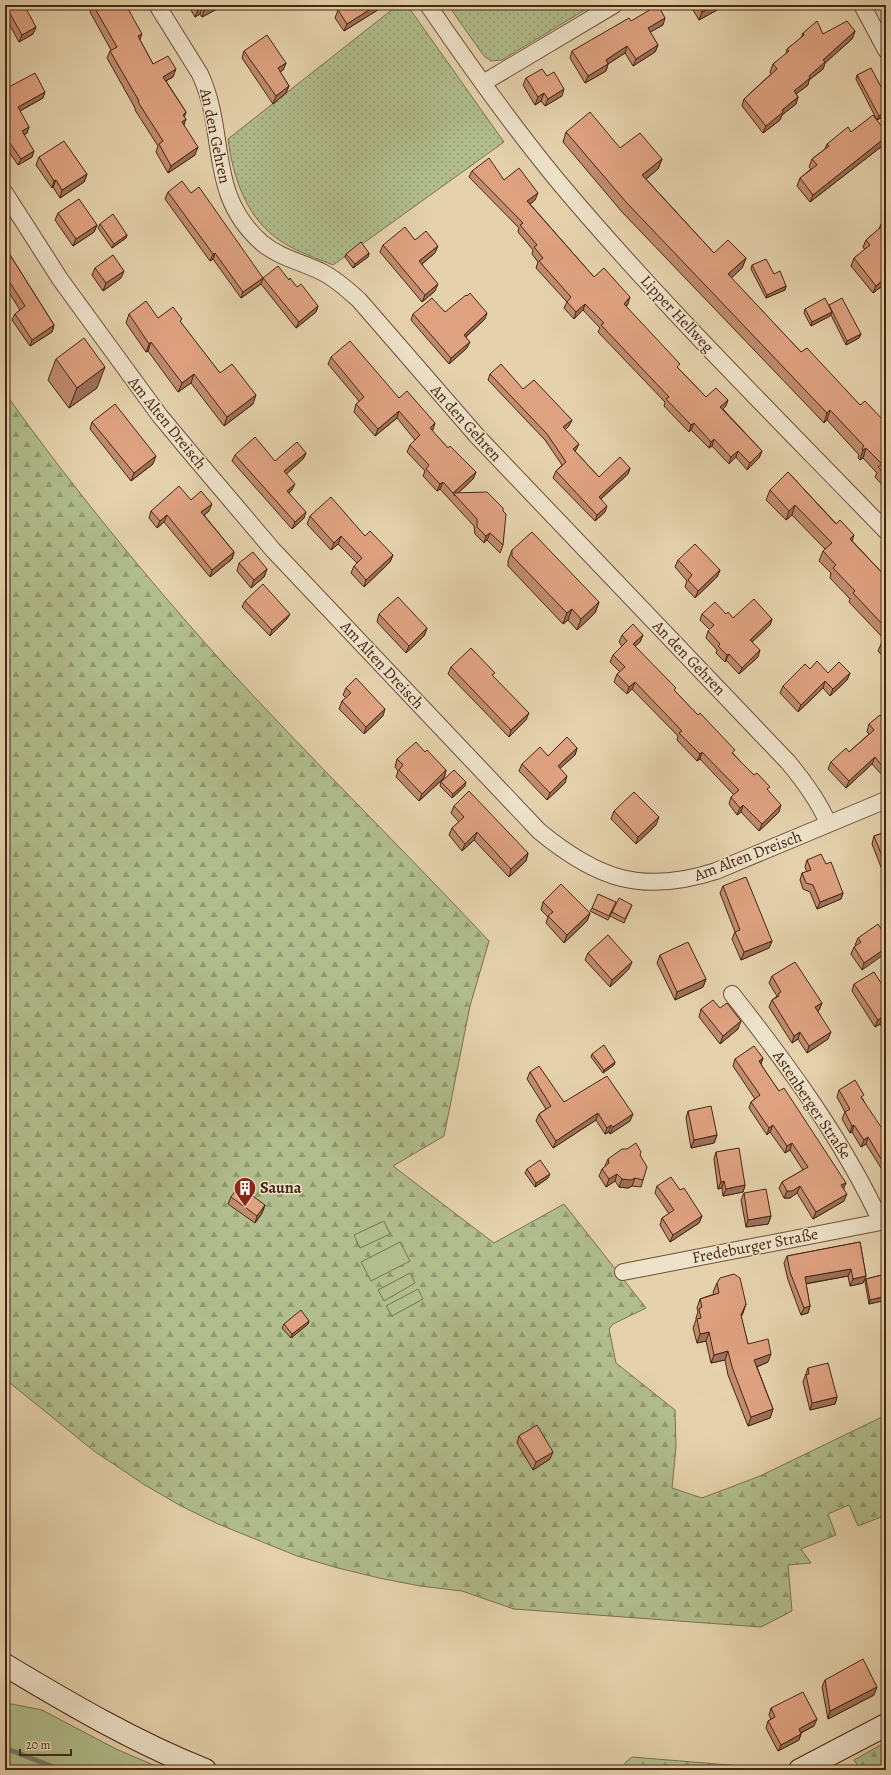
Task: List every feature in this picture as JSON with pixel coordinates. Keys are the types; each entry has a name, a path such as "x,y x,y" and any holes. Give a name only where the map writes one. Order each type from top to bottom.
{"street":[{"name":"An den Gehren","path":"157,5 206,87 214,118 220,168 225,184 231,200 252,232 273,251 300,264 322,272 344,286 359,300 477,436 788,762 808,787 821,807 828,824"},
{"name":"Lipper Hellweg","path":"428,5 483,83 557,180 620,253 886,532"},
{"path":"483,83 614,5"},
{"path":"862,5 886,50"},
{"name":"Am Alten Dreisch","path":"5,193 60,278 129,375 160,416 272,550 539,831 577,860 596,870 626,880 674,882 716,871 886,800"},
{"name":"Astenberger Straße","path":"732,994 764,1034 821,1115 884,1222"},
{"name":"Fredeburger Straße","path":"623,1272 884,1222"},
{"path":"5,1665 121,1732 176,1759 205,1770"},
{"path":"800,1770 886,1725"}],"green space":[{"path":"398,5 407,5 504,142 333,265 288,246 270,233 260,222 251,210 238,183 230,154 228,139"},
{"path":"448,5 593,5 502,60 491,61 484,56"},
{"path":"5,393 56,463 137,564 193,630 288,732 489,941 470,1006 444,1136 393,1166 494,1243 564,1204 646,1308 613,1324 609,1329 616,1363 675,1410 676,1447 672,1488 702,1498 760,1476 886,1415 886,1515 858,1526 849,1505 828,1514 836,1535 801,1549 811,1563 788,1565 792,1611 761,1627 514,1609 462,1591 420,1586 379,1578 297,1556 218,1524 181,1506 145,1485 94,1451 5,1379"},
{"path":"384,1221 390,1234 360,1248 354,1235"},
{"path":"400,1242 410,1261 371,1281 361,1262"},
{"path":"410,1273 415,1283 384,1301 378,1290"},
{"path":"418,1289 423,1299 392,1316 386,1306"},
{"path":"12,1704 42,1710 116,1749 165,1770 5,1770 5,1705"},
{"path":"886,1742 886,1770 861,1770 854,1760"},
{"path":"632,1757 741,1766 750,1770 625,1770 625,1763"}],"building":[{"path":"18,5 24,5 36,27 22,35 8,10"},
{"path":"93,5 126,5 142,34 138,36 153,64 168,56 176,69 163,77 186,112 183,115 186,119 182,122 198,147 171,166 159,144 163,141 138,102 139,101 110,51 117,47"},
{"path":"195,5 214,5 204,10 202,7 198,10"},
{"path":"346,5 377,5 347,24 338,10"},
{"path":"658,5 665,18 648,28 658,45 636,59 627,46 606,60 608,64 588,76 572,51 629,18 631,21"},
{"path":"698,5 715,5 702,12"},
{"path":"817,21 823,34 847,21 855,31 823,60 825,62 809,76 810,78 794,91 798,97 766,126 744,99 777,69 773,64 789,51 787,49 804,35 803,33"},
{"path":"267,35 286,63 278,68 289,86 276,96 244,51"},
{"path":"871,68 886,96 886,112 879,116 857,75"},
{"path":"542,69 547,76 554,72 564,89 548,99 544,93 538,97 526,78"},
{"path":"35,73 45,92 18,107 29,127 22,131 34,151 21,159 5,136 5,87 7,88"},
{"path":"590,112 620,148 640,133 662,159 642,175 714,253 728,240 746,258 728,274 801,352 807,348 860,405 865,401 886,423 886,475 878,467 882,464 866,448 863,450 862,448 864,446 830,410 827,413 626,202 566,132"},
{"path":"873,115 886,132 886,137 813,195 800,178 817,165 812,159 829,146 827,144 848,127 851,132"},
{"path":"64,141 87,174 62,190 56,180 54,181 39,157"},
{"path":"489,158 504,180 519,168 538,193 527,201 594,277 604,268 630,297 624,304 680,364 677,367 706,397 716,388 728,400 720,407 762,451 750,463 738,451 731,457 714,439 711,442 694,423 691,425 666,399 669,397 601,325 604,323 585,304 576,312 567,302 571,297 539,261 543,258 534,247 537,245 520,225 523,223 472,171"},
{"path":"182,181 191,193 199,187 263,278 243,292 168,192"},
{"path":"79,199 97,225 76,239 58,213"},
{"path":"113,214 127,235 114,244 100,224"},
{"path":"886,219 886,277 876,286 854,258 870,245 866,240 882,226 881,224"},
{"path":"405,227 415,240 426,231 438,246 419,261 438,284 425,295 383,245"},
{"path":"361,242 369,253 355,264 346,254"},
{"path":"5,247 54,325 32,340 15,314 25,306 5,275"},
{"path":"113,255 124,271 106,283 95,268"},
{"path":"766,259 774,274 780,271 786,286 767,295 752,265"},
{"path":"278,266 289,280 290,278 297,287 301,284 318,306 299,322 263,278"},
{"path":"470,293 487,313 464,335 470,342 451,358 413,314 432,298 445,312"},
{"path":"825,298 832,312 812,322 805,309"},
{"path":"842,298 861,334 847,341 829,305"},
{"path":"146,301 158,318 173,307 182,319 180,321 220,373 232,364 256,395 227,417 194,374 182,383 151,342 149,344 129,314"},
{"path":"84,338 105,367 77,388 56,359"},
{"path":"350,341 399,398 407,391 435,423 430,428 448,448 450,446 476,472 453,493 443,482 440,484 426,469 429,465 410,445 420,435 399,411 378,429 356,404 364,397 331,357"},
{"path":"501,364 523,389 534,380 572,420 563,427 579,444 573,449 599,477 620,457 630,468 599,497 607,506 597,515 556,471 566,462 547,434 490,374"},
{"path":"115,404 156,456 134,473 92,422"},
{"path":"255,437 275,461 297,442 306,453 284,471 295,484 287,491 306,512 295,522 235,455"},
{"path":"788,472 836,524 840,520 854,535 850,539 886,577 886,628 853,593 855,591 833,568 836,565 823,551 832,543 795,505 789,511 770,490"},
{"path":"179,486 191,500 201,491 212,504 201,512 234,552 212,570 167,515 160,521 151,511"},
{"path":"487,492 503,508 503,511 506,514 503,545 490,533 486,536 477,527 477,519 453,493"},
{"path":"331,497 365,536 370,531 393,555 366,580 354,566 362,558 341,536 334,543 310,516"},
{"path":"532,532 599,602 581,619 572,609 567,613 512,556 512,550"},
{"path":"695,544 720,570 698,591 688,580 692,575 678,560"},
{"path":"253,552 267,569 254,580 239,563"},
{"path":"263,584 290,614 272,630 245,601"},
{"path":"398,597 427,628 409,646 379,614"},
{"path":"754,599 772,619 750,640 760,650 742,668 729,654 727,655 718,646 720,644 708,631 714,625 702,614 715,602 726,614 728,612 733,618"},
{"path":"633,624 643,635 633,644 676,688 674,690 698,715 700,713 735,750 732,753 754,775 757,773 770,787 767,789 781,805 762,824 743,805 740,808 731,797 739,790 702,752 700,754 679,733 682,731 635,682 629,687 617,674 625,667 613,655 627,641 622,635"},
{"path":"886,638 886,646 882,642"},
{"path":"471,648 495,673 492,675 529,713 511,730 451,667"},
{"path":"817,661 828,673 839,662 850,673 833,689 825,681 801,705 783,686 805,664 810,669"},
{"path":"356,678 385,709 366,727 342,701 351,693 346,688"},
{"path":"880,715 886,722 886,767 884,768 875,757 849,781 831,762 846,748 849,752 874,730 869,724"},
{"path":"567,737 577,748 558,766 567,776 550,793 522,764 540,747 548,756"},
{"path":"416,742 425,752 427,750 446,770 422,794 399,770 403,765 397,759"},
{"path":"454,770 466,782 453,794 441,782"},
{"path":"469,791 528,853 511,869 477,832 465,844 452,828 464,817 454,806"},
{"path":"634,792 659,817 638,837 614,811"},
{"path":"886,832 886,866 874,836"},
{"path":"821,854 826,864 831,862 843,893 820,902 813,885 806,883 802,873 811,870 807,860"},
{"path":"746,877 772,941 744,952 735,932 740,930 723,886"},
{"path":"561,884 590,913 567,935 548,916 553,912 543,902"},
{"path":"598,894 616,902 609,916 592,908"},
{"path":"619,898 632,905 625,919 612,912"},
{"path":"878,924 886,936 886,948 864,963 854,947 861,942 858,938"},
{"path":"608,935 632,962 612,980 588,953"},
{"path":"688,942 706,979 677,992 660,955"},
{"path":"795,962 822,1003 815,1007 831,1032 809,1046 800,1032 794,1036 772,1000 779,996 778,994 781,992 772,976"},
{"path":"874,972 886,991 886,1023 882,1017 878,1020 854,984"},
{"path":"713,1000 720,1008 727,1003 741,1021 723,1036 701,1009"},
{"path":"604,1045 615,1062 604,1070 592,1054"},
{"path":"754,1046 763,1058 759,1061 764,1069 779,1091 784,1088 846,1183 841,1185 847,1194 816,1212 800,1186 792,1191 787,1191 782,1182 808,1167 792,1143 787,1146 773,1125 769,1128 751,1102 760,1095 735,1059"},
{"path":"539,1066 564,1102 607,1076 633,1114 613,1127 611,1125 607,1128 598,1113 556,1141 539,1114 551,1106 530,1072"},
{"path":"855,1080 864,1095 861,1097 881,1127 886,1124 886,1160 883,1162 868,1137 864,1140 854,1125 852,1126 845,1112 850,1109 839,1090"},
{"path":"711,1106 717,1135 694,1140 688,1111"},
{"path":"636,1143 641,1152 640,1155 647,1167 643,1180 635,1178 631,1180 622,1179 617,1174 609,1179 602,1169 609,1163 608,1159 622,1149 627,1149"},
{"path":"739,1148 745,1185 726,1189 724,1181 721,1182 716,1152"},
{"path":"540,1160 550,1174 536,1183 527,1169"},
{"path":"671,1177 680,1190 684,1188 702,1216 673,1235 662,1218 674,1210 657,1186"},
{"path":"239,1186 265,1205 257,1216 231,1197"},
{"path":"766,1189 771,1216 748,1220 744,1193"},
{"path":"860,1242 866,1276 853,1279 851,1269 805,1277 810,1306 804,1308 790,1272 787,1256"},
{"path":"734,1274 740,1278 746,1304 741,1315 748,1344 768,1339 771,1354 754,1360 773,1409 751,1417 732,1367 728,1351 714,1355 709,1332 700,1334 697,1319 701,1318 699,1309 702,1307 700,1299 719,1293 717,1283 720,1278"},
{"path":"886,1274 886,1296 870,1300 866,1279"},
{"path":"301,1310 309,1321 292,1334 284,1324"},
{"path":"828,1363 837,1397 812,1403 806,1375 809,1374 808,1368"},
{"path":"537,1425 553,1452 536,1462 519,1436"},
{"path":"863,1659 877,1687 830,1711 825,1680"},
{"path":"803,1692 817,1719 799,1729 801,1734 781,1745 768,1721 775,1717 771,1708"},
{"path":"5,1752 8,1753 5,1761"}],"waterway":[{"path":"5,1748 61,1770"}],"place":[{"name":"Sauna","path":"245,1208"}]}
